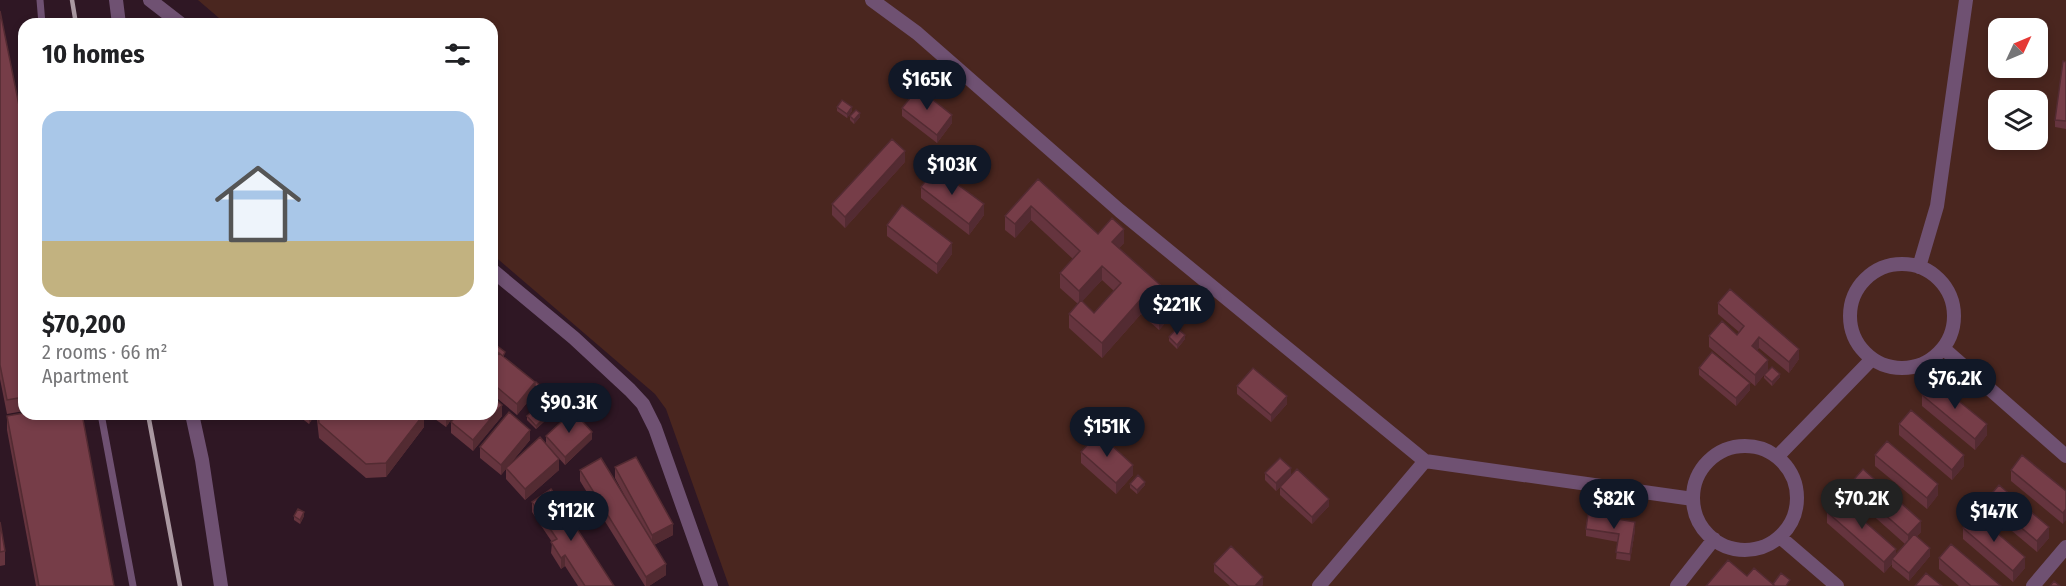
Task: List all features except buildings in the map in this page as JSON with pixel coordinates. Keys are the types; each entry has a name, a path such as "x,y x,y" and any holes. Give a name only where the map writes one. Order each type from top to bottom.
{"street":[{"path":"116,0 118,18"},
{"path":"150,0 173,18"},
{"path":"872,0 917,33 1120,211 1425,461 1693,499"},
{"path":"1919,267 1937,206 1966,0"},
{"path":"1902,264 1919,267 1933,274 1945,286 1952,301 1954,318 1951,334 1943,348 1932,359 1917,366 1902,368 1886,366 1872,358 1860,347 1852,332 1850,316 1852,300 1860,285 1871,273 1886,266 1902,264"},
{"path":"498,275 574,338 643,404 655,428 711,586"},
{"path":"1943,348 2066,456"},
{"path":"1777,457 1872,358"},
{"path":"193,420 202,460 221,586"},
{"path":"1746,446 1762,449 1777,457 1791,475 1797,497 1790,525 1780,537 1766,546 1750,550 1733,549 1704,531 1696,516 1693,499 1695,482 1702,467 1714,456 1729,448 1746,446"},
{"path":"1320,586 1425,461"},
{"path":"1780,537 1837,586"},
{"path":"1677,586 1714,539"},
{"path":"2033,586 2066,547"}],"lane":[{"path":"40,0 42,18"},
{"path":"102,420 133,586"}],"shaded area":[{"path":"198,0 2066,0 2066,586 729,586 666,409 655,394 498,259 498,18 219,18"}],"railway":[{"path":"72,0 75,18"},
{"path":"149,420 180,586"}]}
